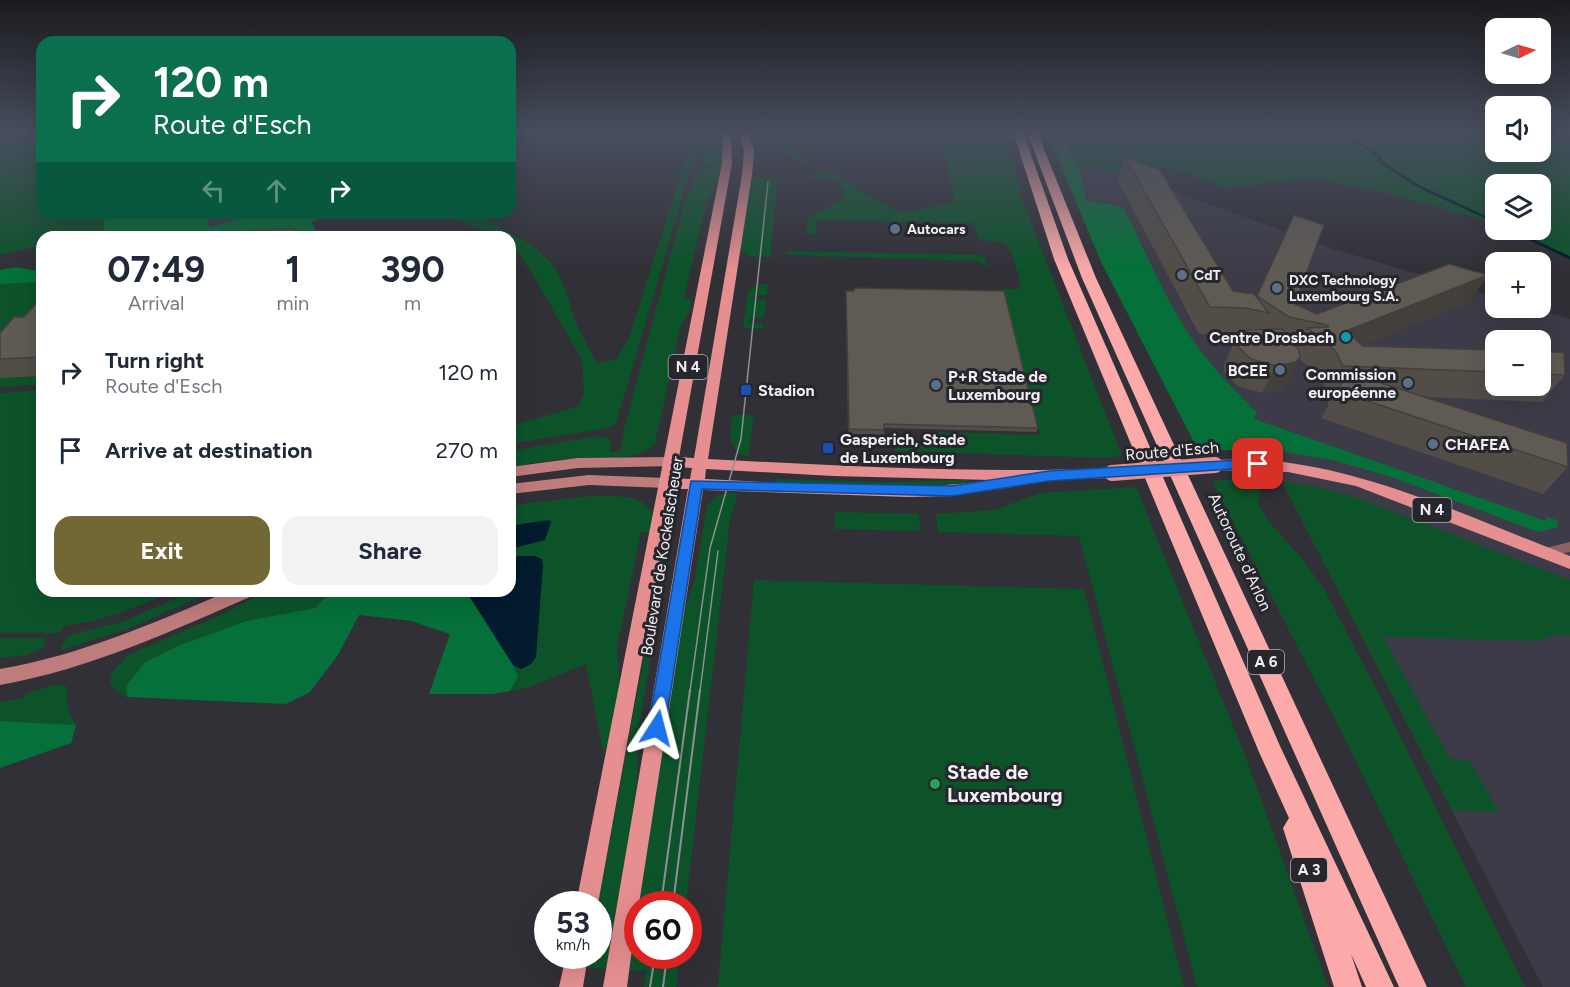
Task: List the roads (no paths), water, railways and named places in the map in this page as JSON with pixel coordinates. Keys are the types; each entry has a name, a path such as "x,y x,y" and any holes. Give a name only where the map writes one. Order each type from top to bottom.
{"highway":[{"name":"A 6","path":"1033,178 1061,259 1271,752 1380,987"},
{"name":"Autoroute d'Arlon","path":"1049,178 1089,278 1413,987"},
{"name":"A 3","path":"1271,752 1348,987"}],"main road":[{"name":"Boulevard de Kockelscheuer","path":"588,891 724,178"},
{"name":"Boulevard de Kockelscheuer","path":"615,987 747,178"},
{"name":"Route d'Esch","path":"670,462 772,469 1049,476 1215,465 1271,465 1326,472 1360,482 1570,563"},
{"path":"516,471 578,463 670,462"},
{"name":"Route d'Esch","path":"666,483 952,491 1049,476"},
{"path":"516,488 589,480 666,483"},
{"path":"210,606 226,597"},
{"path":"0,677 33,672 96,653 232,597"},
{"path":"571,987 574,969"}],"street":[{"path":"1543,553 1570,547"}],"water":[{"path":"549,520 551,522 545,540 516,547 516,525"},
{"path":"516,556 535,556 542,559 543,565 536,657 531,664 521,669 513,665 470,597 516,597"}],"waterway":[{"path":"1406,178 1485,217"},
{"path":"1532,240 1570,258"}],"tram line":[{"path":"690,691 710,548 741,439 768,182"},
{"path":"700,691 718,551"},
{"path":"663,891 690,690"},
{"path":"675,891 700,690"},
{"path":"650,987 653,969"},
{"path":"663,987 665,969"}],"place":[{"name":"Autocars","path":"895,229"},
{"name":"CdT","path":"1182,275"},
{"name":"DXC Technology Luxembourg S.A.","path":"1277,288"},
{"name":"Centre Drosbach","path":"1346,337"},
{"name":"BCEE","path":"1280,370"},
{"name":"Commission européenne","path":"1408,383"},
{"name":"P+R Stade de Luxembourg","path":"936,385"},
{"name":"Stadion","path":"746,390"},
{"name":"CHAFEA","path":"1433,444"},
{"name":"Gasperich, Stade de Luxembourg","path":"828,448"},
{"name":"Stade de Luxembourg","path":"935,784"}]}
